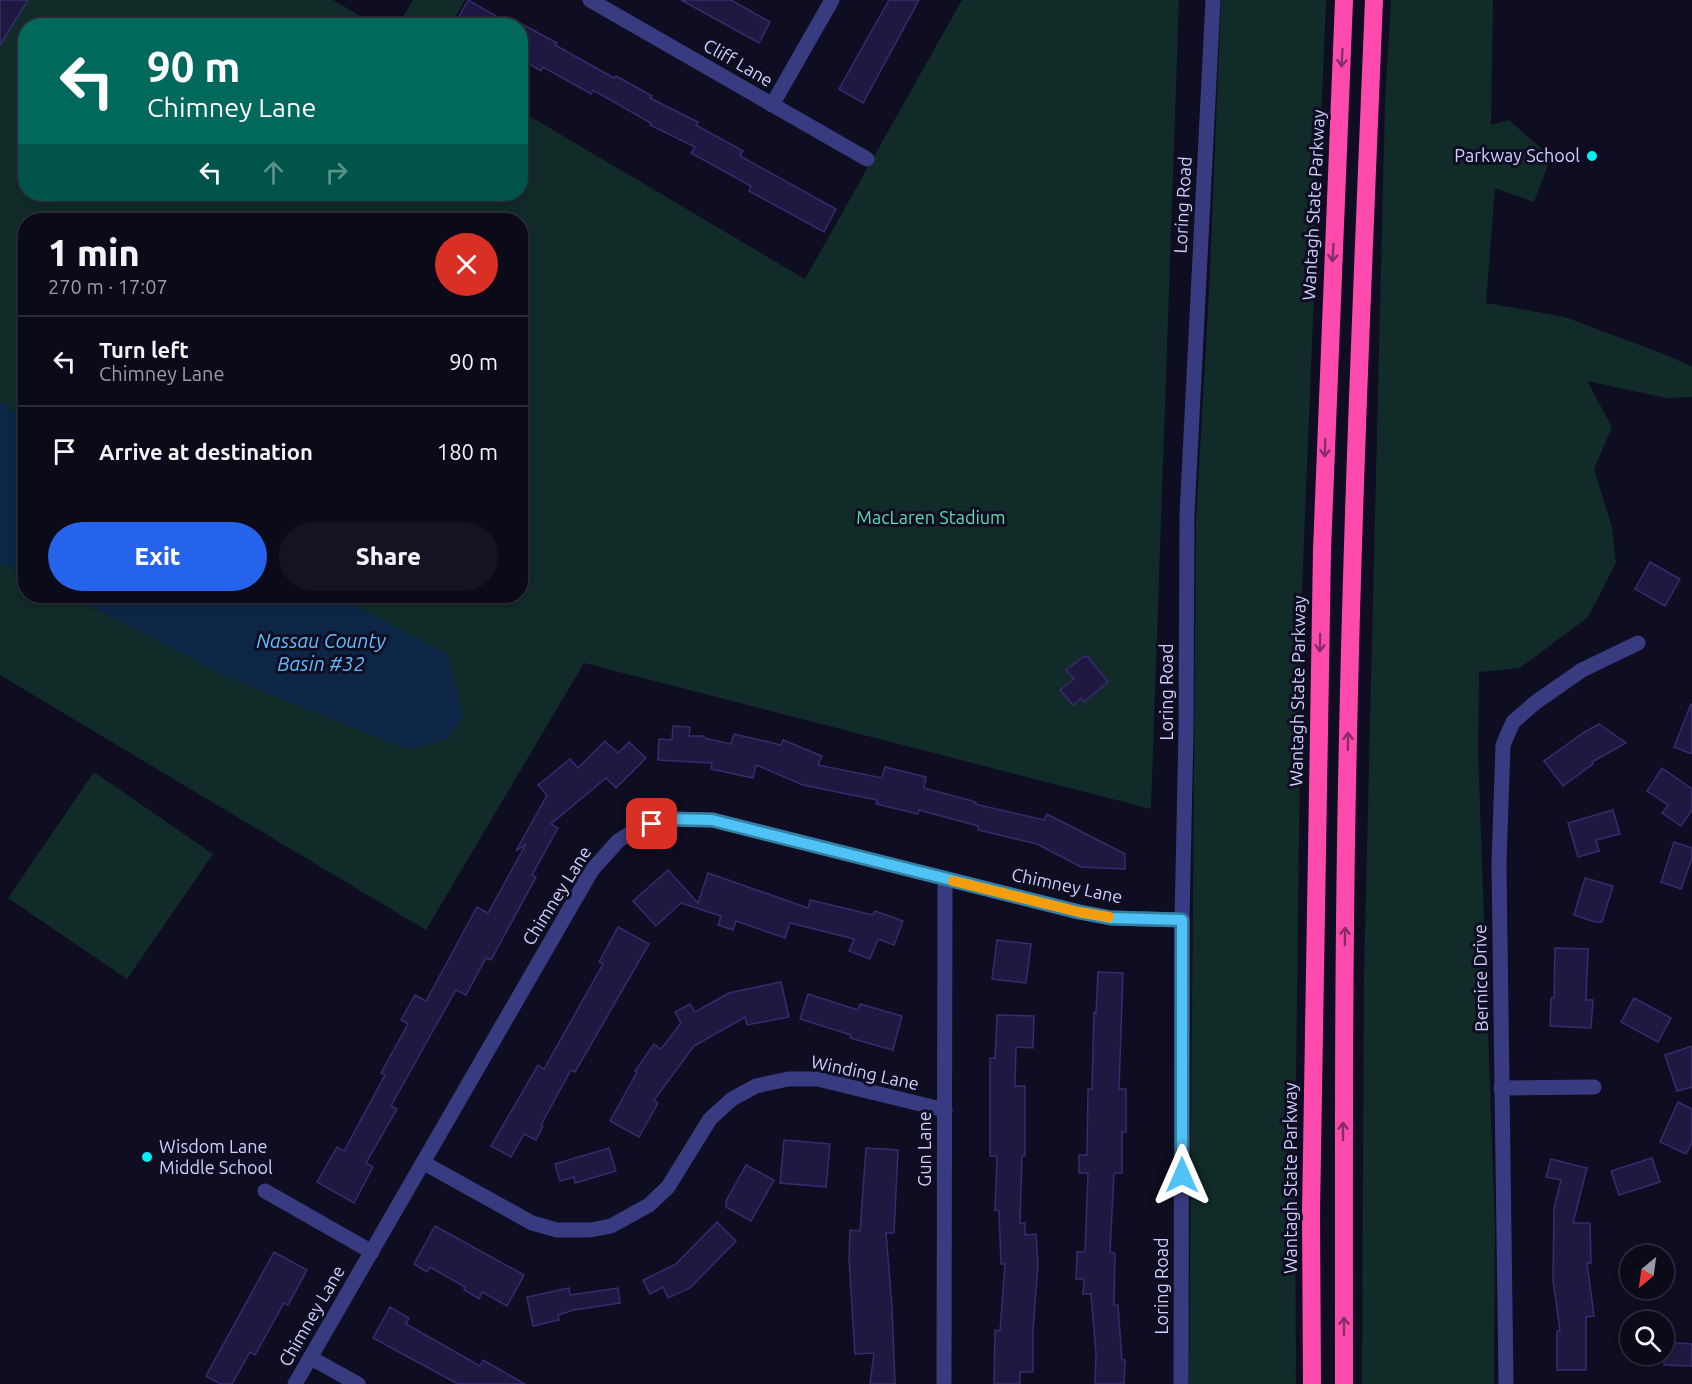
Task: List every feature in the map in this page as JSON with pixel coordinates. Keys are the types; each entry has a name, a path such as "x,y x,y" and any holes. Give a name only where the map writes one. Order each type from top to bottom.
{"highway":[{"name":"Wantagh State Parkway","path":"1312,1384 1311,1213 1322,550 1344,0"},
{"path":"1344,1384 1343,1083 1348,739 1356,421 1374,0"}],"street":[{"name":"Cliff Lane","path":"590,0 867,159"},
{"path":"772,105 832,0"},
{"name":"Loring Road","path":"1181,1384 1182,920 1187,515 1213,0"},
{"name":"Bernice Drive","path":"1506,1384 1499,863 1503,745 1514,722 1536,702 1582,670 1638,644"},
{"name":"Chimney Lane","path":"295,1384 592,870 618,841 635,830 669,819 712,820 1095,915 1182,920"},
{"name":"Gun Lane","path":"945,879 945,1384"},
{"name":"Winding Lane","path":"424,1163 532,1223 557,1230 590,1230 611,1226 649,1205 668,1186 710,1119 732,1099 756,1086 788,1079 818,1079 945,1110"},
{"path":"1502,1088 1594,1087"},
{"path":"265,1191 372,1252"},
{"path":"311,1358 358,1384"}],"green space":[{"name":"MacLaren Stadium","path":"0,0 333,0 364,18 18,18 18,201 528,201 528,115 805,279 962,0 1179,0 1151,809 584,663 426,930 0,675"},
{"path":"413,0 465,0 455,18 402,18"},
{"path":"1221,0 1326,0 1302,589 1295,1163 1296,1384 1189,1384 1196,519 1209,293"},
{"path":"1391,0 1493,0 1491,125 1509,120 1551,157 1534,202 1495,188 1486,303 1565,317 1669,356 1692,367 1692,397 1666,398 1587,381 1612,427 1594,469 1612,527 1616,563 1588,617 1520,668 1479,672 1478,751 1495,1227 1494,1384 1362,1384 1364,973 1385,102"},
{"path":"94,772 213,854 127,979 8,898"}],"water":[{"path":"2,402 18,413 18,571 0,563 0,403"},
{"name":"Nassau County Basin #32","path":"85,603 349,603 447,654 463,717 448,738 409,750 227,677"}],"building":[{"path":"0,0 28,0 0,45"},
{"path":"468,0 500,18 458,18"},
{"path":"681,0 731,0 770,22 759,43"},
{"path":"889,0 919,0 863,103 839,89"},
{"path":"528,27 614,78 616,76 652,96 650,98 698,122 696,125 743,151 740,156 836,209 824,232 749,191 751,186 691,153 695,147 650,125 651,123 593,90 591,94 543,67 541,71 528,64"},
{"path":"1650,562 1680,579 1665,606 1635,589"},
{"path":"1087,656 1108,682 1084,702 1081,698 1073,705 1060,690 1074,679 1066,670"},
{"path":"1692,704 1692,754 1674,747"},
{"path":"1599,724 1626,743 1592,762 1593,764 1563,786 1544,761"},
{"path":"673,726 690,727 689,736 704,736 704,738 731,744 734,734 781,745 783,740 822,756 818,765 882,778 885,767 926,777 924,788 976,802 975,804 1044,820 1047,814 1125,854 1125,869 1081,867 1037,844 978,830 978,826 919,810 918,814 876,804 877,800 803,785 756,765 753,778 711,769 712,763 658,760 659,739 672,740"},
{"path":"605,741 618,753 629,742 646,758 616,788 606,778 551,824 558,828 532,875 536,877 491,960 486,958 466,995 456,990 391,1106 397,1109 366,1163 373,1167 354,1203 317,1182 337,1147 344,1151 385,1075 381,1073 408,1024 401,1020 415,995 426,1001 477,907 488,913 526,844 516,851 547,795 538,785 570,759 578,768"},
{"path":"1662,768 1692,789 1692,810 1681,826 1662,813 1668,805 1647,791"},
{"path":"1613,810 1620,834 1596,840 1599,851 1578,857 1568,823"},
{"path":"1674,842 1692,848 1692,858 1681,889 1661,882"},
{"path":"668,870 698,903 708,873 808,908 810,900 873,915 875,911 903,921 894,945 878,939 870,959 849,951 854,939 790,923 785,938 736,921 733,930 718,925 721,916 681,903 656,926 633,901"},
{"path":"1585,878 1613,886 1602,922 1574,915"},
{"path":"618,927 649,944 575,1072 571,1070 541,1125 543,1126 536,1140 524,1134 511,1157 491,1146 538,1065 544,1069 603,964 599,962"},
{"path":"997,940 1031,944 1026,983 992,979"},
{"path":"1555,948 1588,949 1586,1000 1593,1000 1591,1028 1550,1026 1551,998 1554,998"},
{"path":"1098,972 1123,973 1119,1089 1126,1089 1126,1132 1122,1132 1122,1173 1114,1173 1110,1252 1115,1253 1114,1305 1118,1305 1122,1360 1125,1360 1124,1384 1095,1384 1096,1354 1091,1294 1083,1294 1084,1279 1076,1279 1077,1252 1085,1252 1088,1173 1079,1173 1079,1155 1087,1155 1088,1089 1092,1089 1094,1012 1096,1013"},
{"path":"781,982 789,1017 747,1025 745,1017 694,1046 654,1100 658,1103 639,1137 610,1121 637,1072 635,1071 654,1044 661,1049 681,1023 675,1012 690,1004 695,1012 729,993"},
{"path":"808,994 858,1010 860,1004 902,1016 893,1050 850,1038 851,1035 800,1019"},
{"path":"1634,998 1671,1018 1658,1042 1621,1022"},
{"path":"997,1015 1034,1016 1033,1048 1016,1047 1015,1086 1025,1086 1025,1156 1022,1156 1020,1223 1025,1223 1025,1235 1036,1234 1038,1264 1033,1331 1033,1372 1020,1372 1020,1384 994,1384 995,1330 1000,1331 1005,1264 1001,1264 999,1211 995,1210 997,1156 990,1156 990,1058 995,1058"},
{"path":"1692,1046 1692,1087 1677,1091 1665,1055"},
{"path":"1678,1102 1692,1109 1692,1142 1686,1154 1660,1142"},
{"path":"784,1140 830,1144 826,1187 780,1183"},
{"path":"609,1148 616,1171 575,1183 574,1177 560,1181 555,1164"},
{"path":"866,1148 898,1150 894,1233 886,1233 895,1384 870,1384 874,1353 855,1354 849,1258 850,1230 860,1231"},
{"path":"1652,1158 1660,1182 1619,1195 1611,1171"},
{"path":"1551,1159 1587,1168 1573,1223 1590,1223 1591,1263 1587,1263 1594,1316 1586,1317 1586,1370 1557,1370 1557,1331 1560,1331 1553,1280 1554,1209 1561,1180 1546,1177"},
{"path":"746,1165 774,1180 751,1221 726,1207 726,1201"},
{"path":"717,1222 736,1241 690,1288 668,1298 663,1287 650,1294 643,1280 676,1264"},
{"path":"435,1226 524,1275 507,1306 482,1292 479,1299 464,1290 465,1287 430,1267 427,1272 414,1264"},
{"path":"274,1252 307,1270 288,1305 284,1303 255,1355 250,1352 232,1384 220,1384 206,1376"},
{"path":"569,1288 570,1295 618,1288 620,1303 574,1310 558,1315 559,1320 533,1326 527,1297"},
{"path":"390,1307 409,1318 406,1324 480,1366 483,1360 525,1384 458,1384 373,1338"},
{"path":"1674,1343 1692,1344 1692,1366 1664,1365 1674,1365"}],"slow traffic":[{"path":"953,881 1079,912 1109,917"}],"place":[{"name":"Parkway School","path":"1592,156"},
{"name":"Wisdom Lane Middle School","path":"147,1157"}],"route":[{"path":"652,824 669,819 712,820 1079,912 1111,918 1182,920 1182,1175"}]}
